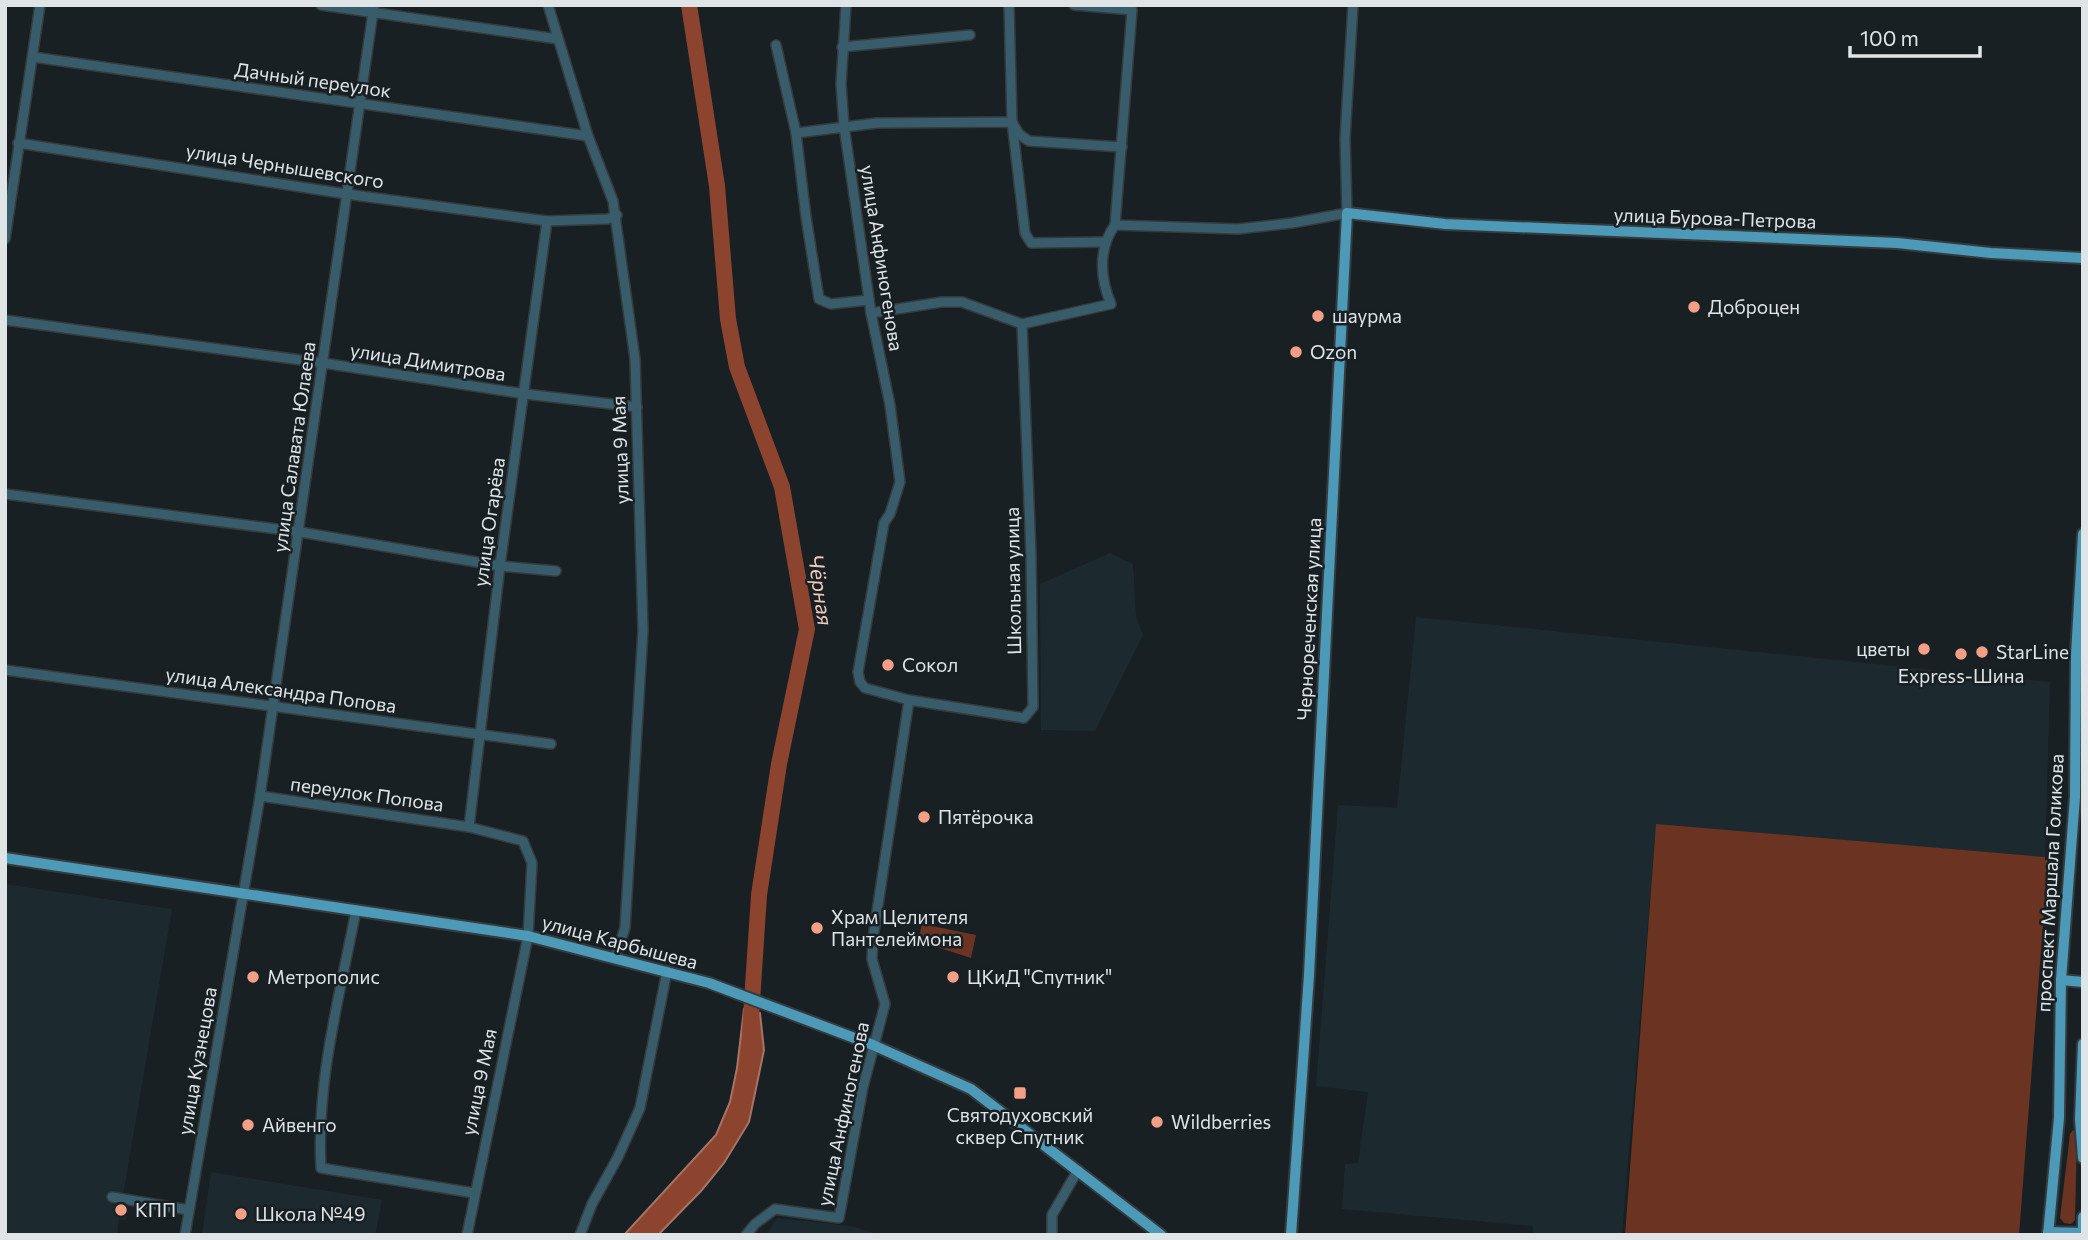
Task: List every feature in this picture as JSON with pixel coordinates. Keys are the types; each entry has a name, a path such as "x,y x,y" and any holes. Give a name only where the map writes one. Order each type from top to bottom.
{"main road":[{"name":"улица Бурова-Петрова","path":"1347,213 1445,224 1897,243 1991,253 2083,258"},
{"name":"Чернореченская улица","path":"1290,1235 1309,975 1347,213"},
{"name":"проспект Маршала Голикова","path":"2048,1234 2059,1118 2061,980 2075,797 2076,654 2083,534"},
{"name":"улица Карбышева","path":"5,859 528,936 709,983 873,1045 971,1089 1161,1235"},
{"path":"2061,980 2083,982"},
{"path":"2083,1044 2080,1119 2083,1158"},
{"path":"2059,1118 2080,1119"},
{"path":"2048,1234 2082,1234 2083,1217"}],"street":[{"path":"5,239 40,5"},
{"path":"321,5 374,9 558,38"},
{"name":"улица 9 Мая","path":"548,5 588,136 617,215 635,359 643,630 627,905 625,928 615,958"},
{"name":"улица Анфиногенова","path":"746,1235 755,1224 775,1209 839,1219 863,1087 885,1004 872,959 873,938 909,700 865,688 858,676 884,523 891,519 898,492 899,472 890,405 871,313 844,126 841,84 846,5"},
{"path":"1009,5 1012,122 1025,233 1031,243 1104,242"},
{"path":"871,313 942,302 962,302 1022,324 1111,304 1103,286 1104,242 1115,225 1132,10 1074,5"},
{"name":"Чернореченская улица","path":"1347,213 1345,138 1353,5"},
{"name":"улица Салавата Юлаева","path":"245,893 300,532 374,9"},
{"path":"842,47 970,35"},
{"path":"776,45 796,133 819,299 831,304 869,300"},
{"name":"Дачный переулок","path":"33,57 588,136"},
{"path":"796,133 877,123 1012,122"},
{"path":"1012,122 1019,134 1029,141 1122,147"},
{"path":"1018,163 1029,141"},
{"name":"улица Чернышевского","path":"18,143 346,194 547,221 608,219 617,215"},
{"path":"1115,225 1238,229 1347,213"},
{"name":"улица Огарёва","path":"469,827 500,566 547,221"},
{"name":"улица Димитрова","path":"5,320 323,363 525,394 637,407"},
{"name":"Школьная улица","path":"909,700 1024,718 1033,707 1031,555 1022,324"},
{"path":"5,494 300,532 500,566 556,570"},
{"name":"улица Александра Попова","path":"5,670 551,744"},
{"name":"переулок Попова","path":"260,796 469,827 523,841 532,863 528,936"},
{"name":"улица Кузнецова","path":"185,1235 245,893"},
{"path":"356,910 325,1079 319,1136 321,1168 474,1193"},
{"name":"улица 9 Мая","path":"467,1235 528,936"},
{"path":"580,1235 592,1204 618,1157 640,1108 667,971"},
{"path":"1052,1235 1052,1215 1078,1170"},
{"path":"112,1197 189,1210"}],"shaded area":[{"path":"1110,553 1133,564 1136,617 1143,635 1095,731 1041,730 1040,584"},
{"path":"1416,617 2050,682 2045,857 1656,825 1622,1235 1533,1235 1533,1226 1342,1209 1345,1164 1358,1163 1368,1092 1316,1086 1338,805 1397,808"},
{"path":"1656,824 2045,857 2045,860 2048,860 2019,1235 1625,1235"},
{"path":"5,884 172,909 122,1201 129,1203 126,1220 119,1219 117,1235 5,1235"},
{"path":"922,924 976,935 971,958 918,941"},
{"path":"744,1009 760,1013 764,1050 749,1122 724,1163 658,1235 624,1235 716,1135 730,1102"},
{"path":"2073,1130 2077,1133 2075,1220 2071,1224 2064,1223 2060,1218 2070,1134"},
{"path":"211,1172 382,1200 375,1235 202,1235"},
{"path":"777,1218 851,1226 881,1235 766,1235"}],"waterway":[{"name":"Чёрная","path":"689,5 717,186 728,319 737,367 782,487 807,629 779,764 759,895 750,1032"}],"place":[{"name":"Доброцен","path":"1694,307"},
{"name":"шаурма","path":"1318,316"},
{"name":"Ozon","path":"1296,352"},
{"name":"цветы","path":"1924,649"},
{"name":"StarLine","path":"1982,652"},
{"name":"Express-Шина","path":"1961,654"},
{"name":"Сокол","path":"888,665"},
{"name":"Пятёрочка","path":"924,817"},
{"name":"Храм Целителя Пантелеймона","path":"817,928"},
{"name":"Метрополис","path":"253,977"},
{"name":"ЦКиД \"Спутник\"","path":"953,977"},
{"name":"Святодуховский сквер Спутник","path":"1020,1093"},
{"name":"Wildberries","path":"1157,1122"},
{"name":"Айвенго","path":"248,1125"},
{"name":"КПП","path":"121,1210"},
{"name":"Школа №49","path":"241,1214"}]}
